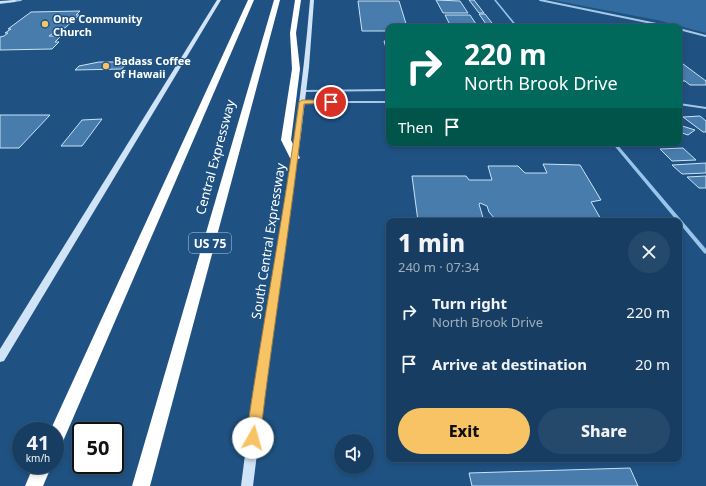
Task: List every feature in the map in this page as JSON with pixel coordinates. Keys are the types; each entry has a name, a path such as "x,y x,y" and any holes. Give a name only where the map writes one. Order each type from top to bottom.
{"highway":[{"name":"Central Expressway","path":"63,422 251,0"},
{"name":"Central Expressway","path":"141,486 277,0"},
{"path":"295,158 286,140 296,69 293,33 298,0"},
{"path":"34,486 39,474"}],"main road":[{"path":"0,358 219,0"},
{"name":"South Central Expressway","path":"247,486 265,344 295,158 310,33 312,0"},
{"path":"0,2 15,1"}],"street":[{"path":"15,1 21,0"},
{"path":"540,0 656,24"},
{"path":"682,30 706,36"},
{"path":"303,91 386,90"},
{"path":"302,102 386,102"},
{"path":"682,104 706,108"}],"shaded area":[{"path":"552,0 706,0 706,33 682,27 682,24 672,24"}],"building":[{"path":"436,0 460,1 468,13 443,13"},
{"path":"469,0 474,0 484,13 479,13"},
{"path":"358,1 399,1 406,24 386,24 386,31 362,31"},
{"path":"80,11 76,15 79,15 65,28 61,28 49,36 61,36 55,42 59,42 52,49 0,50 0,37 8,33 5,33 11,29 8,29 31,12"},
{"path":"479,14 485,14 493,24 486,24"},
{"path":"445,15 470,15 476,24 450,24"},
{"path":"99,62 127,62 122,69 75,70 79,66"},
{"path":"682,63 706,81 706,85 690,85 685,81 682,81"},
{"path":"0,115 50,115 19,148 0,148"},
{"path":"700,116 706,121 706,132 703,132 683,117"},
{"path":"102,119 82,146 61,146 82,120"},
{"path":"682,126 695,130 688,135 682,133"},
{"path":"683,148 696,160 672,161 660,149"},
{"path":"706,163 706,173 682,174 672,165"},
{"path":"543,164 580,165 601,200 591,202 600,218 494,218 489,212 487,206 480,203 483,218 418,218 412,176 466,176 469,180 492,180 488,166 518,166 525,173 547,173"},
{"path":"706,176 706,188 699,188 687,177"},
{"path":"630,468 638,486 472,486 469,473"}],"waterway":[{"path":"495,0 515,24"},
{"path":"617,146 677,218"},
{"path":"682,224 706,252"}],"place":[{"name":"One Community Church","path":"45,24"},
{"name":"Badass Coffee of Hawaii","path":"106,66"}],"route":[{"path":"253,438 265,344 295,158 302,102 331,102"}]}
